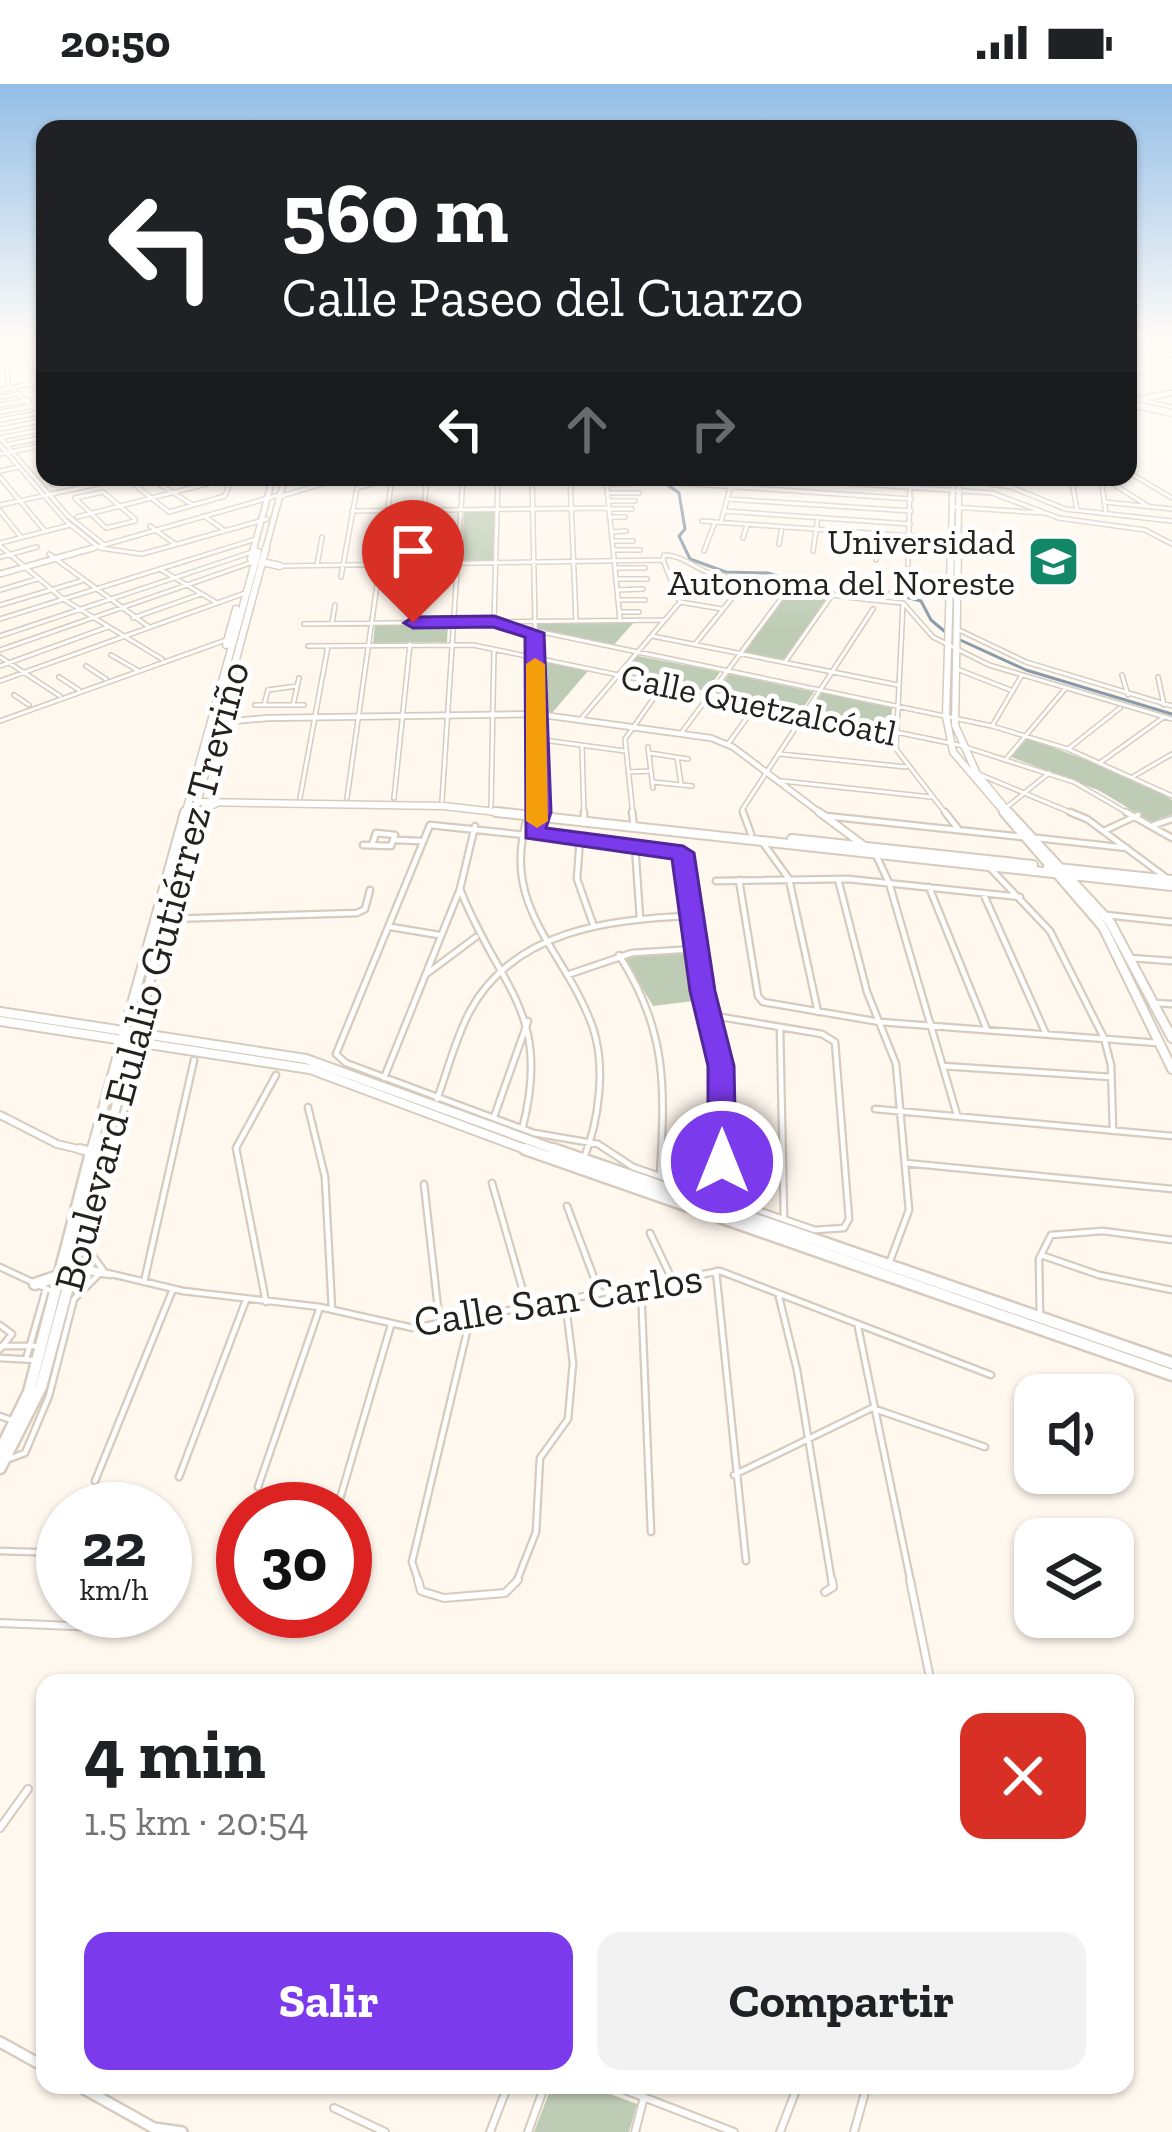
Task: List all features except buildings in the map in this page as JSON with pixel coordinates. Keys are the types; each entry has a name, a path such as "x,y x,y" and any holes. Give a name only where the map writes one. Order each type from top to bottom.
{"main road":[{"name":"Boulevard Eulalio Gutiérrez Treviño","path":"244,593 278,486"},
{"path":"956,489 954,744 964,769 1023,837 1104,914 1154,1003 1172,1069"},
{"name":"Boulevard Eulalio Gutiérrez Treviño","path":"129,1037 167,919 196,784 256,561 256,539 274,498"},
{"path":"954,631 956,507"},
{"name":"Boulevard Eulalio Gutiérrez Treviño","path":"1,1460 21,1422 60,1312 128,1057 132,1006 143,965 199,802 225,706 264,519"},
{"path":"256,561 280,566"},
{"path":"951,717 957,669 953,644"},
{"path":"954,744 1035,838 1102,927 1168,1041"},
{"path":"196,784 199,802"},
{"path":"199,802 347,797 442,801 1059,871"},
{"path":"199,802 392,802 584,817 987,866 1171,882"},
{"path":"191,816 217,803"},
{"path":"143,965 156,959"},
{"path":"77,1025 113,1024 132,1006"},
{"path":"0,1017 89,1035 306,1059 567,1159"},
{"path":"0,1017 77,1025 152,1045 310,1069 886,1270 1172,1363"},
{"path":"89,1035 128,1057 152,1045"},
{"name":"Boulevard Eulalio Gutiérrez Treviño","path":"21,1422 45,1288 58,1276 91,1152 128,1057"},
{"path":"89,1206 97,1157 91,1152 109,1131"},
{"path":"60,1312 45,1288 72,1268 65,1250"},
{"path":"1039,1321 1172,1376"}],"street":[{"path":"36,438 1,443 36,483"},
{"path":"6,453 36,447"},
{"path":"22,467 0,474 45,531"},
{"path":"31,477 36,476"},
{"path":"1137,477 1172,498"},
{"path":"38,486 101,547 139,554 264,519"},
{"path":"21,537 0,506 79,486"},
{"path":"137,486 165,512 228,494 229,486"},
{"path":"164,486 194,505"},
{"path":"165,661 51,590 0,544 88,513 194,486"},
{"path":"174,491 198,486"},
{"path":"204,486 220,497"},
{"path":"0,574 315,486"},
{"path":"341,577 357,488 365,486"},
{"path":"347,797 393,486"},
{"path":"413,623 426,486"},
{"path":"442,801 462,486"},
{"path":"494,622 498,486"},
{"path":"533,486 533,833"},
{"path":"570,486 576,621"},
{"path":"607,486 620,620"},
{"path":"704,551 731,486"},
{"path":"819,505 823,486"},
{"path":"835,486 911,499"},
{"path":"908,565 911,486"},
{"path":"934,486 999,495 1044,513"},
{"path":"1007,486 1076,510 1172,520"},
{"path":"1072,486 1076,510"},
{"path":"1103,486 1106,514"},
{"path":"1116,486 1148,506"},
{"path":"956,489 1005,494 1062,516 1141,526 1172,542"},
{"path":"103,492 117,506 135,521 108,528 76,497 103,492"},
{"path":"608,493 639,493"},
{"path":"728,499 910,511"},
{"path":"608,501 635,501"},
{"path":"1106,502 1172,509"},
{"path":"799,516 802,504"},
{"path":"839,518 841,506"},
{"path":"956,507 1044,513 1139,529 1172,542"},
{"path":"352,512 632,509"},
{"path":"724,511 910,524"},
{"path":"206,517 224,530"},
{"path":"610,517 625,517"},
{"path":"813,551 818,517"},
{"path":"702,521 952,539"},
{"path":"743,538 747,525"},
{"path":"779,544 782,527"},
{"path":"155,529 176,544"},
{"path":"611,532 626,531"},
{"path":"845,554 848,532"},
{"path":"876,560 878,534"},
{"path":"317,565 322,537"},
{"path":"0,619 256,539"},
{"path":"612,541 633,541"},
{"path":"0,557 37,547"},
{"path":"613,550 640,550"},
{"path":"280,566 663,560 671,554 711,574 830,598 904,603 914,608 930,634 1022,675 1172,719"},
{"path":"52,556 149,627"},
{"path":"663,560 680,602"},
{"path":"0,636 175,578 256,561"},
{"path":"60,696 0,653 256,561"},
{"path":"615,568 645,568"},
{"path":"159,569 217,603"},
{"path":"695,644 749,578"},
{"path":"0,590 37,579"},
{"path":"616,579 647,579"},
{"path":"0,605 82,581"},
{"path":"681,734 789,588"},
{"path":"617,590 643,589"},
{"path":"0,681 244,593"},
{"path":"133,618 201,594"},
{"path":"785,662 830,598"},
{"path":"618,601 644,600"},
{"path":"680,602 723,609"},
{"path":"580,720 680,602"},
{"path":"904,603 896,749 959,830"},
{"path":"332,624 335,605"},
{"path":"751,834 742,810 873,609"},
{"path":"619,612 639,612"},
{"path":"304,624 665,620"},
{"path":"494,622 992,726 1101,761 1170,793"},
{"path":"0,666 108,627"},
{"path":"954,631 1026,662 1172,706"},
{"path":"652,636 898,685"},
{"path":"1,719 232,641"},
{"path":"394,798 410,644"},
{"name":"Calle Quetzalcóatl","path":"308,646 453,644 494,649 954,744 1050,772 1138,815 1172,838"},
{"path":"300,798 328,646"},
{"path":"491,807 494,649"},
{"path":"111,655 138,670"},
{"path":"86,666 108,680"},
{"path":"957,669 1013,691"},
{"path":"992,726 1022,675"},
{"path":"1122,675 1128,695"},
{"path":"59,677 79,690"},
{"path":"1158,677 1164,704"},
{"path":"293,705 299,678"},
{"path":"634,824 625,751 630,727 664,685"},
{"path":"264,705 268,691 297,686"},
{"path":"1007,758 1065,689"},
{"path":"14,695 31,707"},
{"path":"728,744 758,704"},
{"path":"255,705 304,705"},
{"path":"273,718 279,705"},
{"path":"225,706 236,715 273,718"},
{"path":"1067,749 1123,706"},
{"path":"219,728 238,720 273,718 536,714 728,744 873,853 889,883 957,1116"},
{"path":"1101,761 1164,717"},
{"path":"536,739 625,751"},
{"path":"582,746 584,817"},
{"path":"688,759 648,750 653,785 692,785"},
{"path":"780,754 906,767"},
{"path":"1134,776 1172,754"},
{"path":"677,757 681,784"},
{"path":"628,771 651,770"},
{"path":"1007,807 1050,772"},
{"path":"976,773 1027,790 1106,830 1171,882"},
{"path":"778,781 932,797"},
{"path":"534,813 524,834 520,887 543,943 589,1010 599,1042 602,1081 581,1164"},
{"path":"1106,830 1138,815"},
{"path":"824,816 1023,837"},
{"path":"1154,825 1172,818"},
{"path":"709,1015 833,1039 849,1219 844,1228 821,1232 625,1163 591,1138 523,1129 338,1058 392,927 420,842 434,823 681,852 696,949 709,1015 721,1066 722,1196"},
{"path":"384,1078 460,889 475,826"},
{"path":"363,845 391,846 394,834 376,833 372,845"},
{"path":"580,838 577,879 594,925"},
{"path":"1035,838 1132,848"},
{"path":"393,840 420,842"},
{"path":"760,840 782,863 789,879 818,1012"},
{"path":"634,846 640,918"},
{"path":"987,866 1050,931 1104,1038 1112,1077 1113,1131"},
{"path":"838,879 867,992 895,1056 909,1210 886,1270"},
{"path":"716,880 838,879 1019,897"},
{"path":"739,880 760,1000 880,1022 1168,1041"},
{"path":"929,887 987,1030"},
{"path":"460,889 476,937 528,1021 538,1071 523,1129"},
{"path":"167,919 357,913 365,909 370,890"},
{"path":"983,893 1046,1034"},
{"path":"1104,914 1172,922"},
{"path":"437,1099 472,1009 498,973 543,943 594,925 692,916"},
{"path":"392,927 441,935"},
{"path":"424,975 476,937"},
{"path":"566,975 619,956 696,949"},
{"path":"619,956 647,999 663,1050 666,1080 660,1176"},
{"path":"1129,958 1172,962"},
{"path":"1154,1003 1172,1004"},
{"path":"494,1119 528,1021"},
{"path":"780,1027 784,1218"},
{"path":"1,1460 26,1453 49,1396 74,1299 101,1273 87,1248 128,1057"},
{"path":"144,1282 194,1060"},
{"path":"943,1066 1112,1077"},
{"path":"266,1302 236,1148 276,1075"},
{"path":"308,1107 326,1187 332,1309"},
{"path":"874,1109 1172,1136"},
{"path":"0,1115 57,1144 91,1152"},
{"path":"567,1159 581,1139"},
{"path":"905,1163 1172,1189"},
{"path":"424,1184 440,1326"},
{"path":"491,1184 527,1307"},
{"path":"567,1206 600,1293"},
{"path":"1039,1321 1041,1255 1047,1236 1064,1229 1172,1240"},
{"path":"650,1233 671,1277"},
{"path":"1041,1255 1099,1275 1172,1290"},
{"path":"0,1267 45,1288"},
{"name":"Calle San Carlos","path":"72,1268 173,1289 332,1309 391,1325 440,1326 716,1271 991,1375"},
{"path":"716,1271 746,1561"},
{"path":"640,1285 651,1532"},
{"path":"95,1481 173,1289"},
{"path":"779,1297 833,1587 825,1592"},
{"path":"470,1319 412,1562 416,1584 427,1595 444,1598 505,1593 515,1587 536,1532 540,1458 568,1419 573,1364 565,1299"},
{"path":"179,1477 246,1300"},
{"path":"260,1482 320,1307"},
{"path":"0,1325 12,1334 1,1347"},
{"path":"345,1482 391,1325"},
{"path":"858,1327 929,1674"},
{"path":"1,1347 35,1346"},
{"path":"0,1358 32,1359"},
{"path":"734,1475 872,1408 986,1448"},
{"path":"0,1417 21,1422"},
{"path":"0,1551 36,1552"},
{"path":"0,1623 36,1625"},
{"path":"0,1828 28,1789"},
{"path":"0,2042 36,2062"},
{"path":"93,2094 155,2130 182,2132"},
{"path":"490,2132 505,2094"},
{"path":"528,2132 542,2094"},
{"path":"636,2094 734,2132"},
{"path":"780,2132 795,2094"},
{"path":"854,2132 865,2094"},
{"path":"635,2132 644,2097"},
{"path":"334,2108 385,2132"}],"green space":[{"path":"464,512 495,512 493,561 462,561"},
{"path":"790,590 826,599 784,660 744,653"},
{"path":"635,621 612,647 537,632 537,622"},
{"path":"448,624 447,642 373,643 375,625"},
{"path":"638,656 720,672 707,691 623,674"},
{"path":"539,660 588,671 552,713 539,712"},
{"path":"729,674 814,692 801,711 716,693"},
{"path":"822,693 892,708 891,729 809,712"},
{"path":"1028,738 1136,779 1172,800 1172,814 1152,822 1098,790 1011,757"},
{"path":"693,951 702,1000 653,1006 624,958"},
{"path":"549,2094 610,2094 637,2104 629,2132 534,2132"}],"waterway":[{"path":"669,486 679,493 685,529 679,536 690,559 726,572 768,573 827,593 887,592 921,601 931,620 949,635"},
{"path":"958,639 1026,670 1172,714"}],"slow traffic":[{"path":"535,664 537,821"}],"place":[{"name":"Universidad Autonoma del Noreste","path":"1054,562"}],"route":[{"path":"413,623 494,622 535,633 540,812 533,833 683,853 702,991 721,1066 722,1162"}]}
